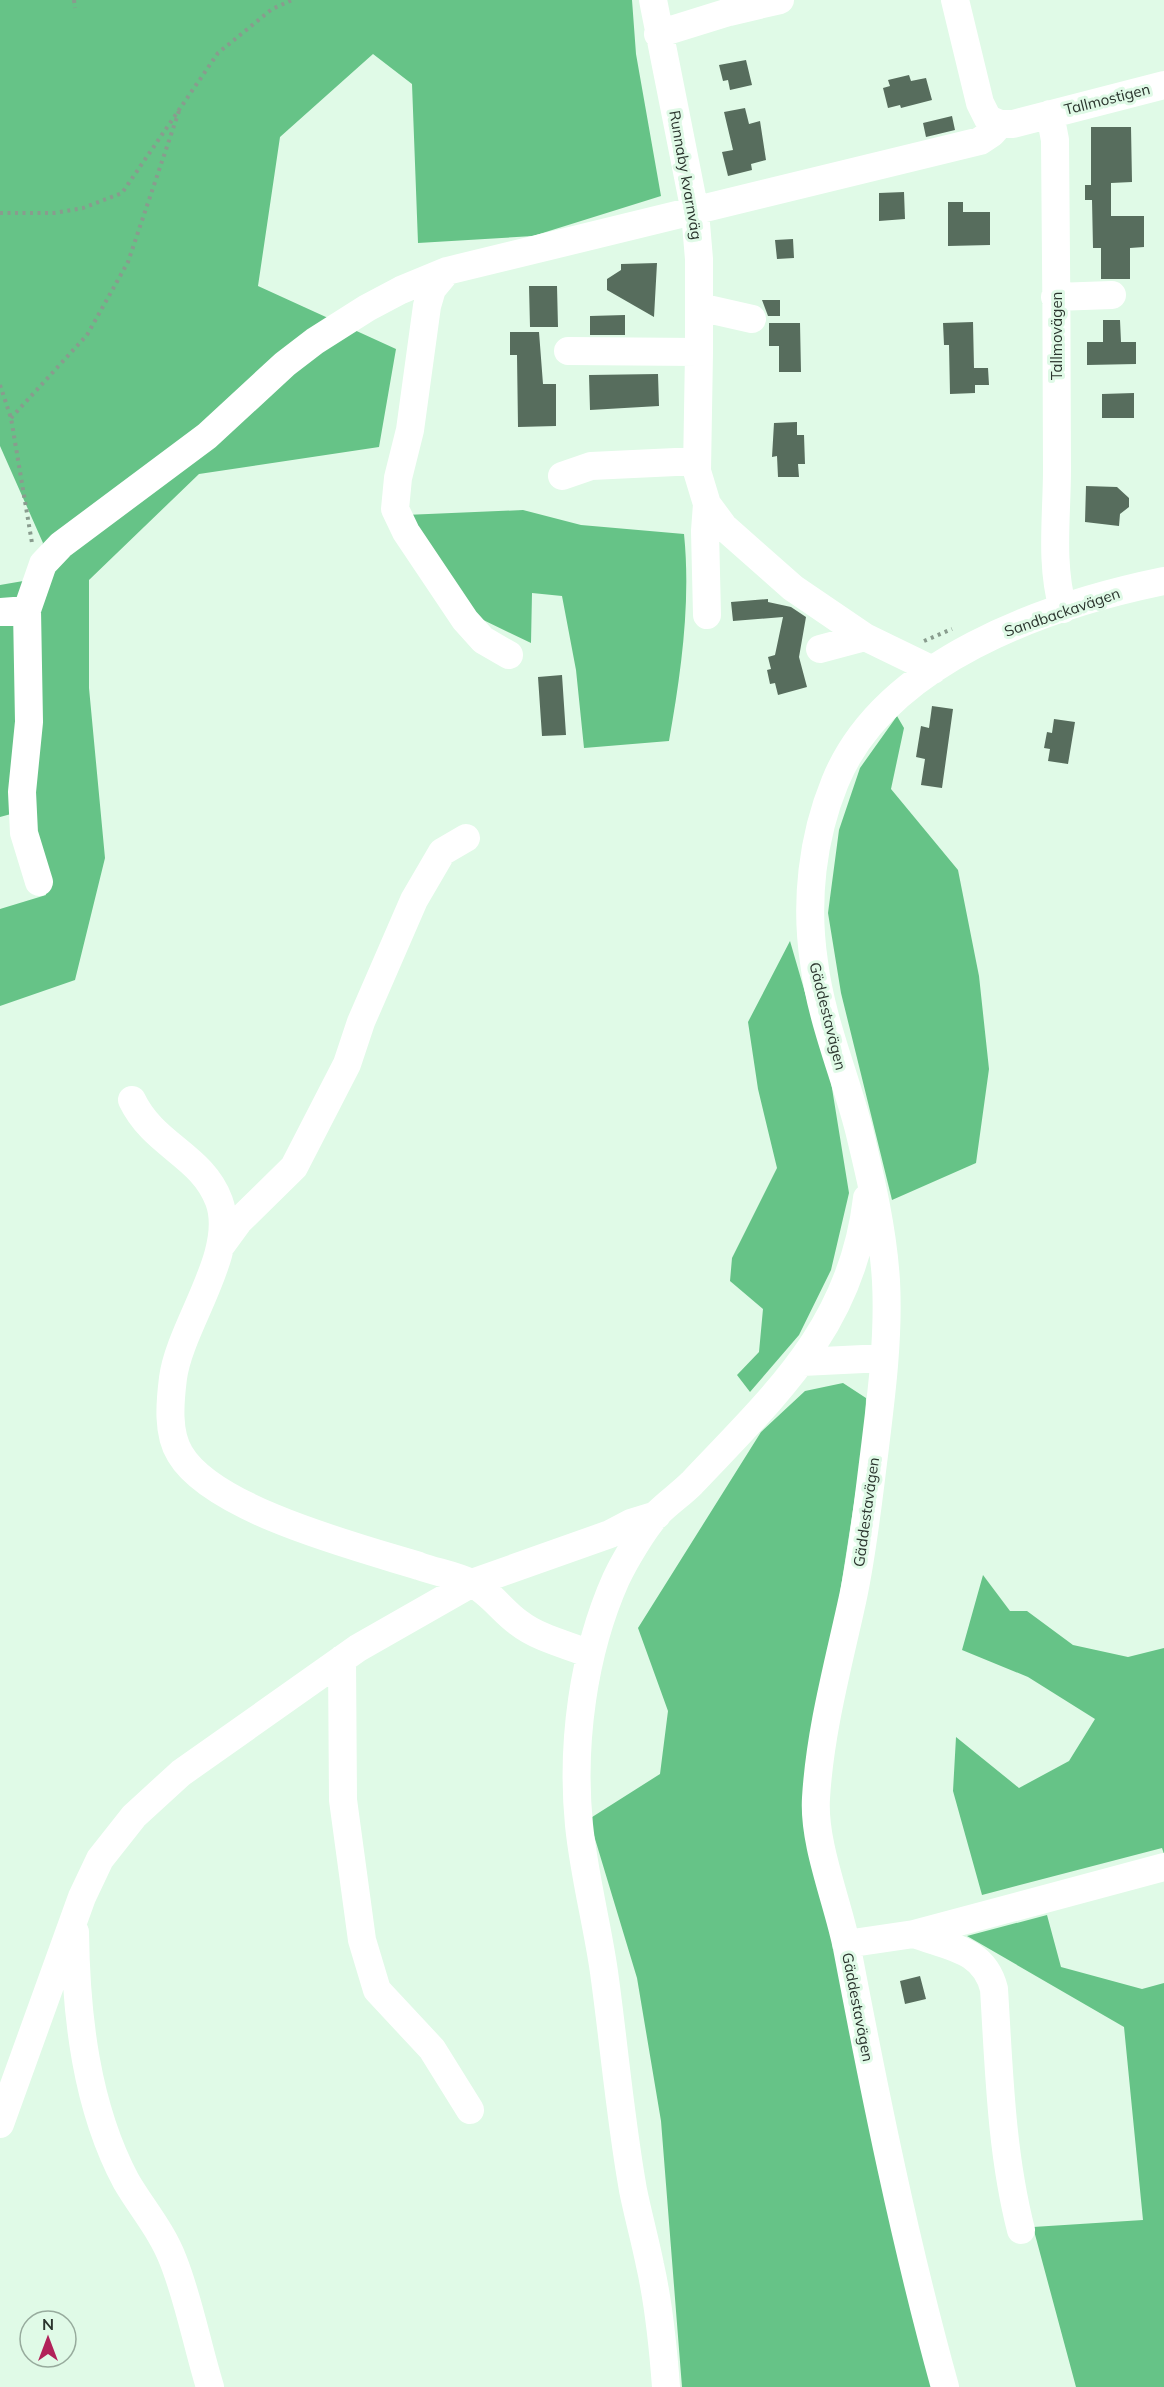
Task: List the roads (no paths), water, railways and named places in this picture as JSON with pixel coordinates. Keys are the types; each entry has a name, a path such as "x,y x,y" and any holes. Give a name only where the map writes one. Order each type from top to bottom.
{"street":[{"name":"Runnaby kvarnväg","path":"652,0 695,212 699,308 697,471 707,504 724,527 793,588 865,637 933,670"},
{"path":"658,34 729,12 780,0"},
{"path":"955,0 982,112 988,119 1000,124 1013,124 1050,114"},
{"name":"Tallmostigen","path":"1050,114 1164,85"},
{"name":"Tallmovägen","path":"1050,114 1055,140 1057,470 1054,539 1056,584 1063,609"},
{"path":"39,882 29,854 23,813 23,779 29,722 14,611 43,564 61,545 207,436 285,364 339,324 401,290 447,271 980,141 1000,124"},
{"path":"447,271 432,289 427,306 410,430 396,487 395,509 406,532 465,620 483,640 509,655"},
{"path":"1055,297 1112,295"},
{"path":"699,308 752,319"},
{"path":"568,351 699,352"},
{"path":"562,476 591,466 697,461"},
{"path":"707,504 705,531 707,615"},
{"name":"Sandbackavägen","path":"933,670 984,640 1063,609 1164,581"},
{"path":"820,649 865,637"},
{"name":"Gäddestavägen","path":"933,670 895,699 861,738 837,776 820,826 812,874 810,922 814,967 859,1131 882,1248 886,1286 884,1358 862,1548 843,1638 815,1802 828,1880 846,1944 868,2060 945,2387"},
{"path":"220,1247 239,1221 294,1167 347,1064 362,1022 414,900 442,852 466,838"},
{"path":"132,1100 141,1119 162,1140 200,1167 220,1202 222,1230 218,1257 189,1327 173,1376 170,1420 179,1453 197,1476 240,1502 333,1540 472,1583 521,1625 590,1654"},
{"path":"666,2387 657,2305 633,2192 612,2048 604,1971 579,1823 579,1749 590,1654 602,1613 618,1574 657,1515 684,1491 778,1394 821,1334 845,1287 866,1215 869,1181"},
{"path":"802,1362 884,1358"},
{"path":"0,2124 11,2086 74,1918 100,1859 134,1816 181,1773 342,1659 472,1583 657,1515"},
{"path":"342,1659 343,1800 362,1940 377,1990 432,2049 470,2110"},
{"path":"846,1944 914,1934 1164,1867"},
{"path":"74,1918 79,2007 91,2083 105,2133 126,2181 173,2259 210,2387"},
{"path":"914,1934 978,1958 990,1973 994,1989 1005,2135 1014,2202 1021,2230"}]}
